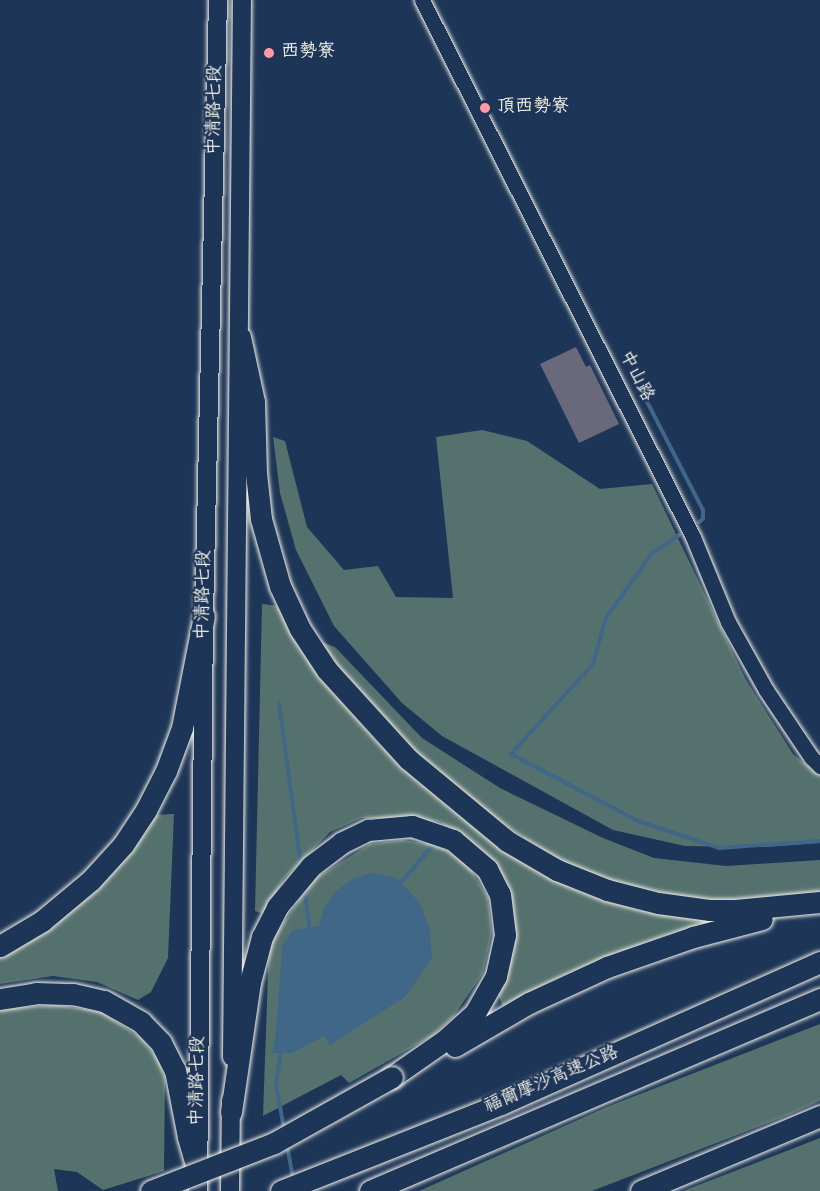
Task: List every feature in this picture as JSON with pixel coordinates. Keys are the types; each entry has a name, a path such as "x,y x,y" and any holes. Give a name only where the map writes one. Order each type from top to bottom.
{"highway":[{"path":"240,337 254,402 261,519 280,586 300,629 327,670 408,759 507,842 557,870 599,887 658,903 709,910 735,910 817,902"},
{"path":"0,946 42,921 91,880 123,845 146,810 166,771 182,728 204,616"},
{"path":"151,1191 274,1143 392,1077 445,1040 475,1013 496,976 504,935 500,894 495,881 477,858 440,833 397,825 368,830 341,843 311,866 278,907 262,937 249,982 231,1112"},
{"path":"392,1077 434,1059 529,1003 607,967 671,944 794,911 817,902"},
{"name":"福爾摩沙高速公路","path":"281,1191 532,1090 820,962"},
{"path":"0,999 36,993 73,994 104,1001 141,1022 161,1043 175,1070 198,1182"},
{"name":"福爾摩沙高速公路","path":"370,1191 820,999"},
{"path":"641,1191 820,1116"}],"main road":[{"name":"中清路七段","path":"198,1182 204,616 218,0"},
{"name":"中清路七段","path":"230,1191 242,0"}],"street":[{"name":"中山路","path":"423,0 693,537 728,622 766,690 811,758 820,766"}],"green space":[{"path":"482,430 527,441 600,489 652,484 746,680 793,754 820,776 820,843 767,847 685,846 613,830 442,736 402,703 334,626 296,550 280,493 273,437 285,441 307,527 344,570 378,566 396,597 453,598 436,437"},
{"path":"262,604 279,606 299,647 330,689 376,741 417,781 458,814 522,859 590,895 638,910 711,917 711,925 666,935 601,959 549,982 503,1007 497,992 512,927 464,838 440,822 398,818 362,818 330,832 284,879 264,914 255,911"},
{"path":"319,641 335,647 422,738 500,788 603,838 654,858 726,866 820,860 820,893 737,902 673,898 575,871 496,819 425,761 357,690"},
{"path":"174,814 168,958 151,992 138,1000 97,982 53,976 0,984 0,958 45,930 83,901 154,815"},
{"path":"403,840 431,844 448,851 470,868 488,898 492,933 483,973 453,1017 432,1036 349,1083 341,1075 263,1116 269,944 314,879 370,844"},
{"path":"53,1005 100,1011 141,1038 158,1059 165,1079 164,1171 103,1190 77,1172 54,1169 58,1191 0,1191 0,1009"},
{"path":"820,1024 820,1101 791,1114 592,1191 419,1191 607,1107"},
{"path":"820,1138 820,1191 683,1191"}],"water":[{"path":"373,873 396,878 420,903 430,931 432,958 405,997 330,1045 324,1036 292,1053 272,1053 276,1034 282,947 293,930 319,926 324,908 336,891 354,878"}],"building":[{"path":"576,347 586,367 590,365 619,424 579,443 540,364"}],"waterway":[{"path":"641,390 703,510 703,519 699,522"},
{"path":"679,535 652,553 606,618 593,664 511,754 638,821 719,848 820,841"},
{"path":"279,703 301,865"},
{"path":"398,886 436,842"},
{"path":"304,886 310,932"},
{"path":"281,1050 276,1084 284,1129"},
{"path":"287,1145 293,1179"}],"place":[{"name":"西勢寮","path":"269,53"},
{"name":"頂西勢寮","path":"485,108"}]}
